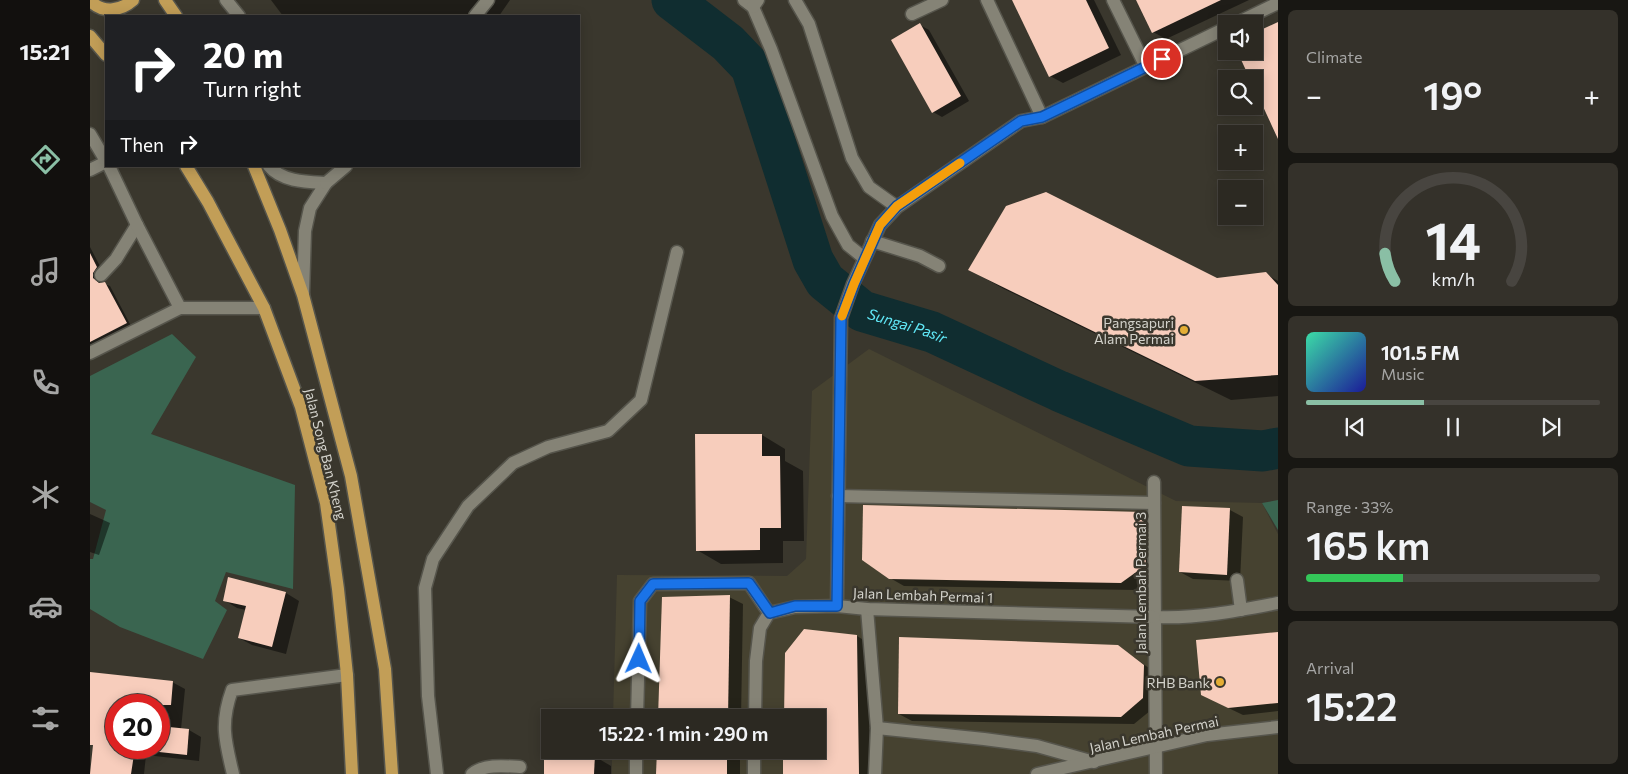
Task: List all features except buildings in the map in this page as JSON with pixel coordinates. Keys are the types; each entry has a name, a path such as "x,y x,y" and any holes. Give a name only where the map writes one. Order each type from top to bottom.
{"main road":[{"path":"90,0 94,6 108,10 123,8 132,0"},
{"path":"164,0 175,15"},
{"path":"90,36 105,54"},
{"name":"Jalan Song Ban Kheng","path":"187,167 208,202 264,308 301,407 326,503 338,589 347,674 352,774"},
{"name":"Jalan Song Ban Kheng","path":"254,167 280,230 303,295 351,476 385,669 392,774"}],"street":[{"path":"226,0 238,15"},
{"path":"476,15 488,0"},
{"path":"795,0 809,24 852,158 869,187 897,206"},
{"path":"912,14 942,0"},
{"path":"988,0 1042,117"},
{"path":"1113,0 1146,67"},
{"path":"751,2 771,48 832,216 848,245 864,258"},
{"path":"1254,15 1278,3"},
{"path":"837,606 841,318 864,258 880,225 897,206 1021,121 1042,117 1218,32"},
{"path":"90,134 105,159"},
{"path":"90,170 105,162"},
{"path":"109,167 180,308"},
{"path":"271,167 297,182 326,183"},
{"path":"303,295 305,231 310,208 326,183 345,167"},
{"path":"102,275 116,259 137,225"},
{"path":"872,241 920,256 939,266"},
{"path":"437,774 428,696 425,588 433,559 468,506 513,463 548,447 608,431 641,400 677,252"},
{"path":"90,353 180,308 264,308"},
{"name":"Jalan Lembah Permai 3","path":"1154,482 1156,774"},
{"path":"838,496 1154,502"},
{"path":"1236,580 1241,610"},
{"path":"637,709 640,601 653,584 749,583 770,613 760,628 756,661 755,709"},
{"name":"Jalan Lembah Permai 1","path":"770,613 795,606 837,606 867,609 1175,618 1241,610 1278,603"},
{"path":"867,609 877,728 875,774"},
{"path":"233,774 224,737 226,706 232,690 347,674"},
{"name":"Jalan Lembah Permai","path":"1037,774 1207,735 1278,727"},
{"path":"877,728 984,738 1037,746 1094,762"},
{"path":"636,759 636,774"},
{"path":"754,759 754,774"},
{"path":"472,774 481,768 520,767"}],"shaded area":[{"path":"869,349 1176,501 1262,503 1278,534 1278,774 612,774 612,759 826,759 826,709 613,709 617,575 787,576 806,559 812,391"}],"green space":[{"path":"172,334 196,357 151,434 295,485 293,589 226,572 215,601 227,610 203,659 120,627 90,609 90,559 93,559 106,510 90,502 90,376"},
{"path":"1278,500 1278,530 1262,503"}],"waterway":[{"name":"Sungai Pasir","path":"672,0 728,43 751,67 813,260 825,281 862,311 932,332 1059,391 1189,446 1263,451 1278,448"}],"slow traffic":[{"path":"842,316 864,258 880,225 897,206 960,163"}],"place":[{"name":"Pangsapuri Alam Permai","path":"1184,330"},
{"name":"RHB Bank","path":"1220,682"}],"route":[{"path":"639,659 640,601 653,584 749,583 770,613 795,606 837,606 841,318 864,258 880,225 897,206 1021,121 1042,117 1162,59"}]}
